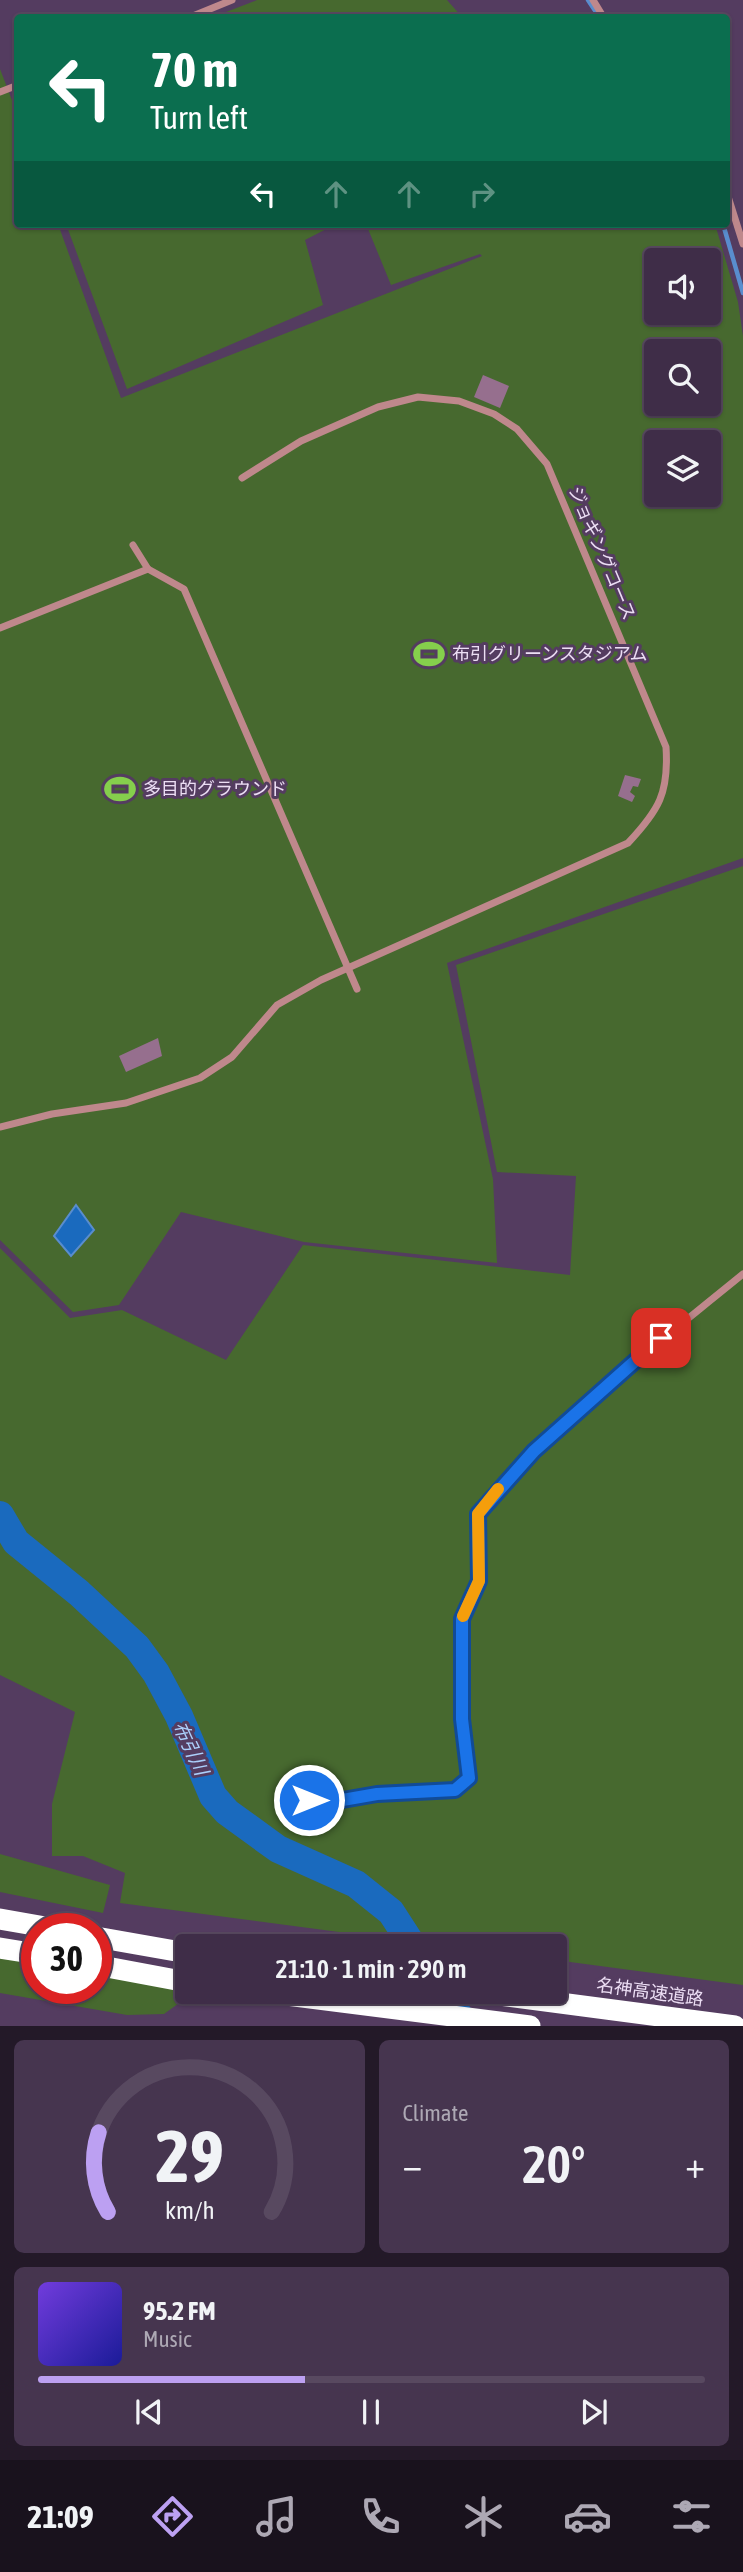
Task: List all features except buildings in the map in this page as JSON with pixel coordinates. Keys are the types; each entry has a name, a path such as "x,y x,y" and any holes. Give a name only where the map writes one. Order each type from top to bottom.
{"highway":[{"path":"0,1919 21,1923"},
{"path":"112,1940 175,1951"},
{"path":"0,1948 21,1951"},
{"path":"112,1968 175,1980"},
{"path":"358,2004 530,2026"},
{"name":"名神高速道路","path":"567,2004 735,2026"}],"street":[{"path":"198,14 232,0"},
{"path":"730,203 743,244"},
{"name":"ジョギングコース","path":"0,1127 52,1114 126,1103 200,1078 232,1057 277,1005 348,968 628,843 662,800 668,776 666,747 547,464 517,429 494,414 459,401 418,397 378,407 301,441 242,478"},
{"path":"133,545 148,569 184,589 357,989"},
{"path":"0,628 148,569"},
{"path":"286,1804 455,1790 469,1778 462,1719 462,1619 479,1581 478,1514 534,1451 619,1374 743,1274"}],"green space":[{"path":"257,0 447,0 459,14 221,14"},
{"path":"0,69 14,105 14,228 59,228 121,398 482,256 480,254 391,285 368,228 716,228 738,302 743,336 743,858 447,963 493,1179 497,1263 304,1242 181,1212 119,1305 73,1312 0,1240"},
{"path":"67,228 328,228 305,240 323,305 127,389"},
{"path":"743,866 743,1985 567,1962 567,1934 354,1934 120,1903 125,1873 83,1856 52,1856 52,1804 75,1712 0,1675 0,1248 70,1318 122,1310 226,1360 303,1245 570,1275 576,1176 497,1172 456,965"},
{"path":"0,1854 110,1885 103,1913 0,1892"},
{"path":"0,1956 21,1959 21,1997 0,1993"},
{"path":"112,1976 175,1988 175,2004 178,2004 164,2014 127,2015 64,2004 112,2004"}],"water":[{"path":"76,1205 94,1230 71,1256 54,1236"}],"waterway":[{"path":"588,0 597,14"},
{"path":"724,228 743,293"},
{"name":"布引川","path":"0,1515 16,1542 79,1593 137,1647 156,1673 179,1716 213,1796 227,1812 278,1849 356,1884 391,1912 405,1934"},
{"name":"布引川","path":"451,2004 466,2026"}],"slow traffic":[{"path":"463,1616 479,1581 478,1514 498,1489"}],"place":[{"name":"布引グリーンスタジアム","path":"429,654"},
{"name":"多目的グラウンド","path":"120,789"}],"route":[{"path":"309,1800 331,1802 377,1794 455,1790 469,1778 462,1719 462,1619 479,1581 478,1514 507,1478 534,1451 661,1338"}]}
